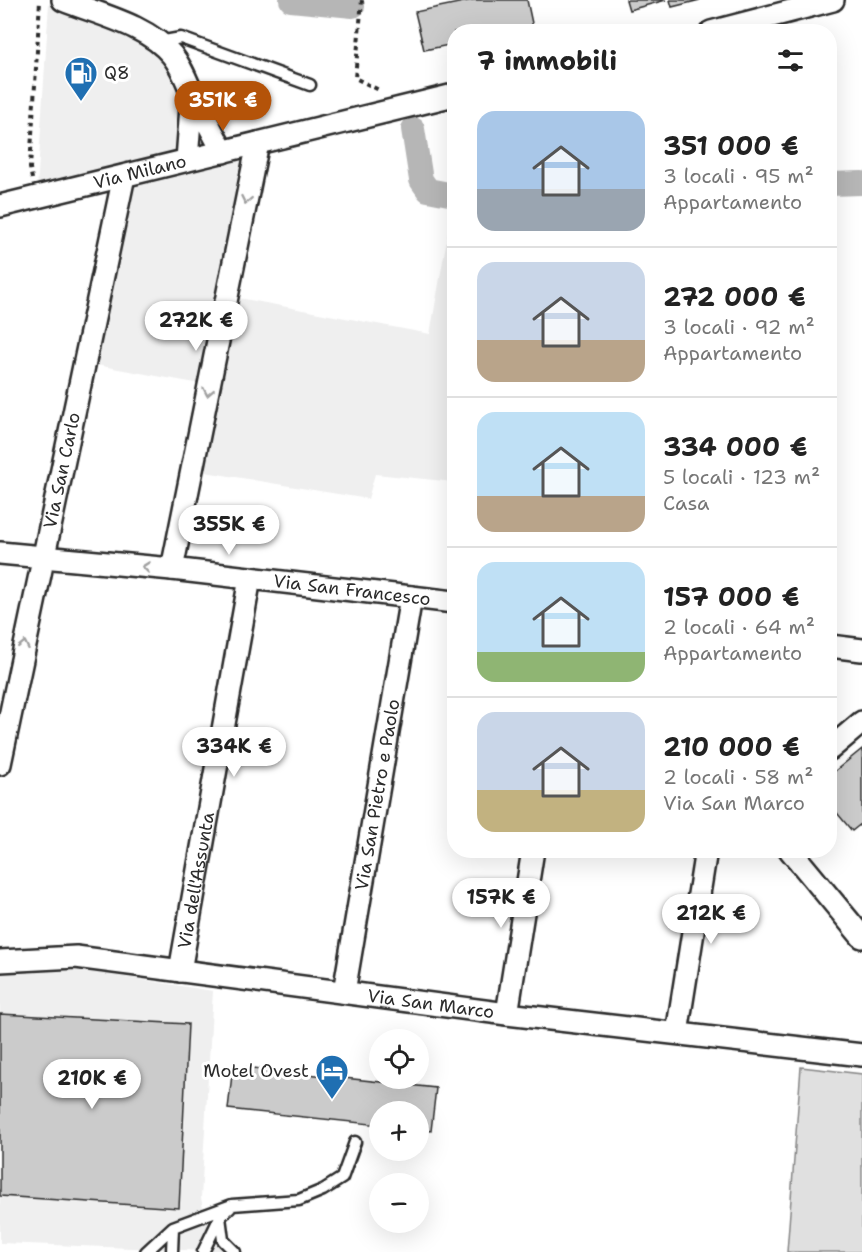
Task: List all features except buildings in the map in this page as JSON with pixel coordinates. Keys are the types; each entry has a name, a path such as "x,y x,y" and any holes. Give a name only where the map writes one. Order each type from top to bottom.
{"street":[{"path":"63,0 135,29 158,42 182,69 223,152"},
{"path":"742,24 833,0"},
{"path":"187,160 192,93"},
{"name":"Via Milano","path":"0,206 447,97"},
{"path":"172,569 258,143"},
{"name":"Via San Carlo","path":"0,764 42,556 124,176"},
{"name":"Via San Francesco","path":"0,553 172,569 447,601"},
{"name":"Via dell'Assunta","path":"180,971 250,578"},
{"name":"Via San Pietro e Paolo","path":"344,993 411,597"},
{"path":"837,647 862,650"},
{"path":"837,743 862,722"},
{"path":"507,1014 533,858"},
{"path":"677,1034 705,858"},
{"path":"797,858 862,937"},
{"name":"Via San Marco","path":"0,961 76,957 507,1014 862,1055"}],"lane":[{"path":"158,42 181,38 310,85"},
{"path":"146,1252 173,1227 232,1205 299,1200 324,1190 342,1178 355,1142"},
{"path":"203,1252 220,1217 232,1205"},
{"path":"220,1217 223,1240 235,1252"},
{"path":"172,1252 173,1227"}],"path":[{"path":"35,198 30,168 40,0"},
{"path":"362,0 355,78 384,93 389,111"}],"shaded area":[{"path":"49,3 130,34 164,57 184,93 179,155 37,189"},
{"path":"263,150 234,297 430,334 447,238 447,481 375,474 368,499 199,471 217,387 91,364 130,182"},
{"path":"79,970 213,991 201,1198 205,1219 218,1239 238,1252 0,1243 0,973"},
{"path":"801,1067 862,1074 862,1252 787,1252"}],"waterway":[{"path":"291,0 353,6"},
{"path":"413,129 421,180 428,190 447,194"},
{"path":"837,184 862,183"}],"place":[{"name":"Q8","path":"81,102"},
{"name":"Motel Ovest","path":"332,1100"}]}
